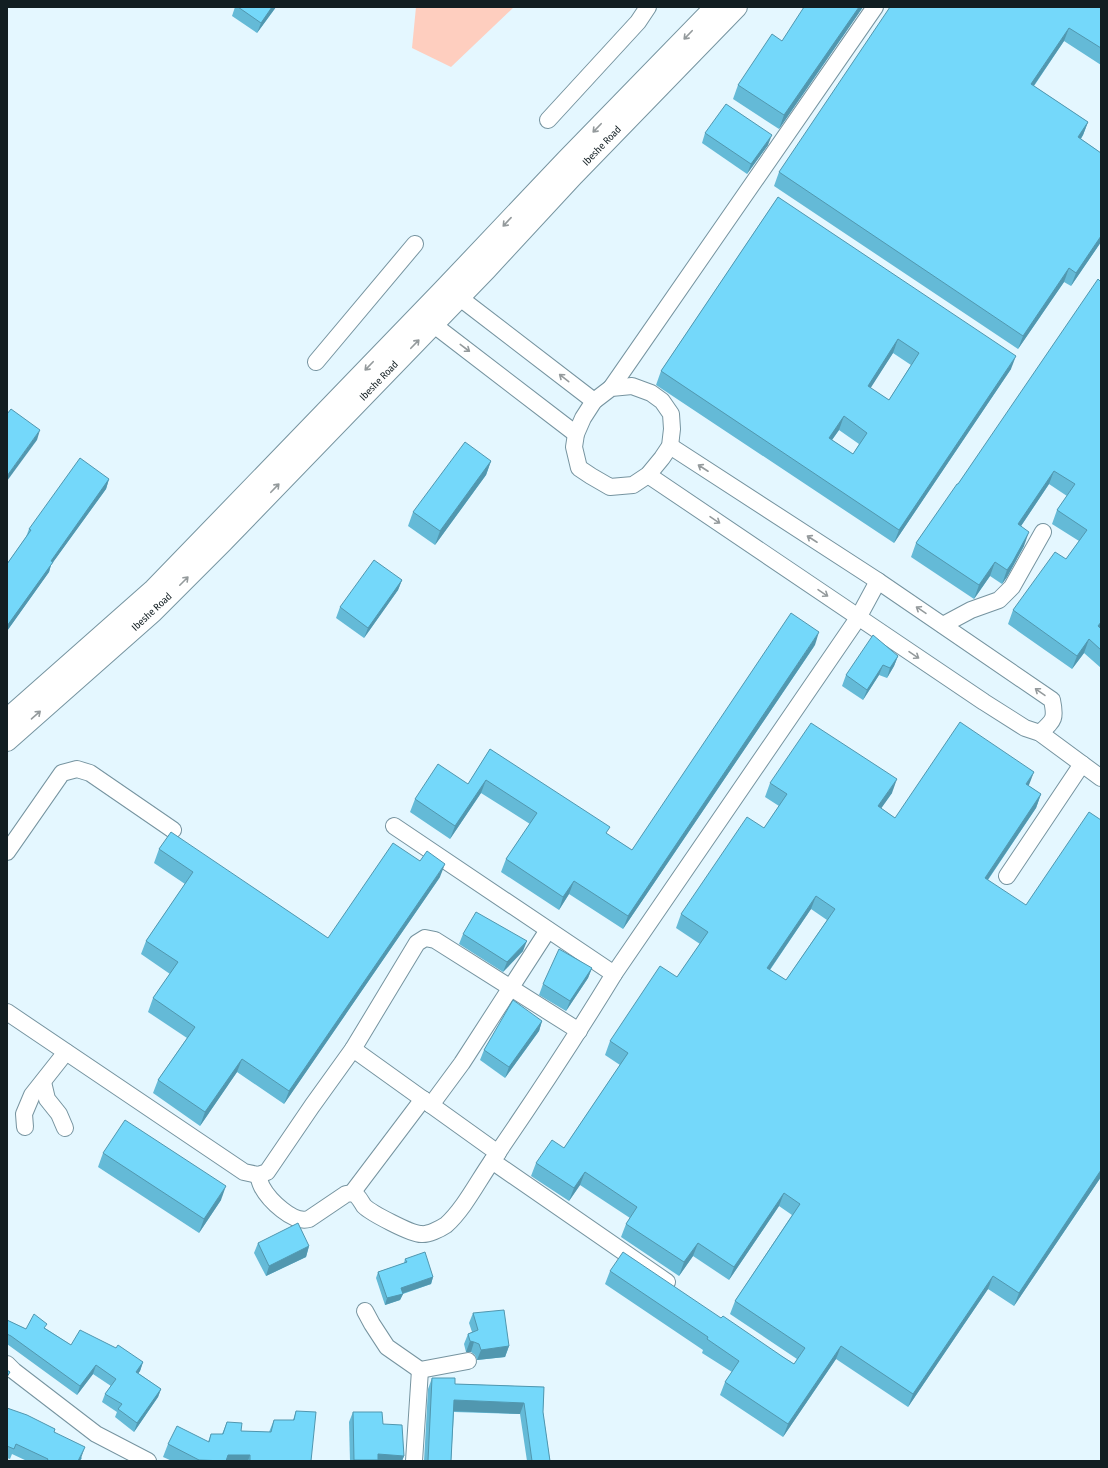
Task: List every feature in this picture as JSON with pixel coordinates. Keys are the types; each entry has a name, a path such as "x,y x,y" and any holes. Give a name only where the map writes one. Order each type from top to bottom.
{"main road":[{"name":"Ibeshe Road","path":"7,719 154,589 715,7"},
{"name":"Ibeshe Road","path":"7,741 153,612 222,543 460,298 574,175 737,7"}],"street":[{"path":"548,120 638,22 648,7"},
{"path":"611,388 632,386 651,393 662,400 671,414 672,429 670,446 648,475 633,485 610,487 579,468 574,446 576,434 583,418 594,401 611,388 875,7"},
{"path":"316,362 415,244"},
{"path":"460,298 594,401"},
{"path":"434,324 576,434"},
{"path":"670,446 878,581 1052,700 1055,714 1051,723 1040,733"},
{"path":"648,475 858,618 1025,728 1040,733 1101,778"},
{"path":"943,625 971,610 999,600 1012,586 1043,532"},
{"path":"258,1175 261,1186 280,1208 296,1219 305,1221 309,1220 346,1194 352,1193 358,1196 364,1206 377,1215 410,1232 421,1235 445,1226 461,1207 495,1157 579,1031 614,974 858,618 878,581"},
{"path":"1007,876 1082,764"},
{"path":"7,852 62,773 77,769 90,773 173,830"},
{"path":"394,826 614,974"},
{"path":"352,1193 427,1102 462,1063 548,930"},
{"path":"7,1012 244,1172 258,1175 267,1172 353,1049 417,944 424,938 435,940 579,1031"},
{"path":"353,1049 427,1102 495,1157 677,1288"},
{"path":"26,1127 24,1114 32,1095 66,1052"},
{"path":"43,1082 47,1099 58,1114 65,1128"},
{"path":"365,1310 387,1347 420,1370 468,1361"},
{"path":"7,1364 96,1434 148,1461"},
{"path":"414,1461 420,1370"}],"shaded area":[{"path":"416,7 514,7 451,67 412,48"}],"building":[{"path":"238,7 272,7 261,23"},
{"path":"804,7 859,7 784,115 738,85 772,34 782,41"},
{"path":"890,7 1101,7 1101,48 1069,28 1031,84 1088,122 1078,137 1101,153 1101,236 1076,273 1069,268 1023,336 779,172"},
{"path":"726,104 772,135 751,164 705,133"},
{"path":"778,197 1016,356 899,530 661,371","holes":["898,339 919,353 889,400 868,386","844,416 867,433 853,454 829,438"]},
{"path":"1098,279 1101,282 1101,622 1098,626 1101,629 1101,650 1089,639 1077,656 1013,610 1055,552 1066,559 1087,530 1057,510 1075,484 1054,471 1018,524 1029,532 1012,563 1007,570 995,562 979,585 916,543"},
{"path":"11,409 40,430 7,476 7,414"},
{"path":"465,442 491,461 440,531 413,512"},
{"path":"80,458 109,479 51,561 53,562 7,626 7,564 31,530 29,529"},
{"path":"374,560 402,580 368,628 340,607"},
{"path":"791,613 819,632 628,916 574,881 563,897 506,859 537,813 486,780 455,826 415,799 438,764 468,784 490,749 610,827 606,833 632,850"},
{"path":"873,635 898,656 890,668 883,665 867,690 846,675"},
{"path":"960,722 1034,772 1026,784 1041,794 985,878 1026,905 1089,812 1101,820 1101,1170 1019,1293 993,1276 913,1394 841,1346 788,1424 725,1382 739,1361 707,1339 708,1337 610,1271 623,1252 721,1318 723,1316 794,1364 805,1348 735,1301 800,1204 784,1193 734,1267 698,1243 684,1262 626,1224 637,1207 585,1172 574,1188 536,1163 552,1140 564,1148 628,1053 610,1041 660,966 677,977 708,932 681,914 747,817 764,828 787,794 770,783 811,723 897,779 878,806 895,818","holes":["816,896 835,909 786,980 767,968"]},
{"path":"171,832 328,938 393,843 420,861 427,851 445,864 289,1091 242,1059 205,1112 158,1080 195,1027 153,998 178,962 146,941 193,872 159,849"},
{"path":"476,912 527,941 507,962 463,934"},
{"path":"559,949 592,968 570,1001 543,984"},
{"path":"513,1000 542,1021 509,1067 484,1050"},
{"path":"125,1120 226,1186 204,1219 103,1153"},
{"path":"298,1223 309,1246 269,1266 258,1243"},
{"path":"425,1252 433,1277 401,1288 403,1294 387,1298 378,1272 407,1262 405,1259"},
{"path":"504,1310 509,1346 481,1350 479,1344 470,1341 468,1334 478,1330 473,1313"},
{"path":"34,1314 47,1324 44,1328 71,1345 80,1330 116,1348 118,1345 143,1362 136,1372 161,1389 137,1423 118,1409 122,1404 105,1394 116,1379 96,1365 80,1386 7,1334 7,1320 26,1329"},
{"path":"7,1370 10,1372 7,1377"},
{"path":"432,1378 455,1378 455,1384 544,1387 543,1412 550,1461 532,1461 524,1403 454,1400 451,1461 428,1461"},
{"path":"7,1408 27,1415 55,1429 54,1432 85,1447 78,1461 47,1461 48,1459 16,1444 14,1449 7,1446"},
{"path":"296,1411 316,1412 311,1461 250,1461 250,1455 228,1455 226,1461 199,1460 168,1444 177,1426 209,1442 211,1434 223,1434 227,1422 242,1423 241,1431 271,1432 274,1420 294,1420"},
{"path":"353,1412 382,1412 383,1424 402,1425 404,1456 378,1454 378,1460 354,1460"}]}
